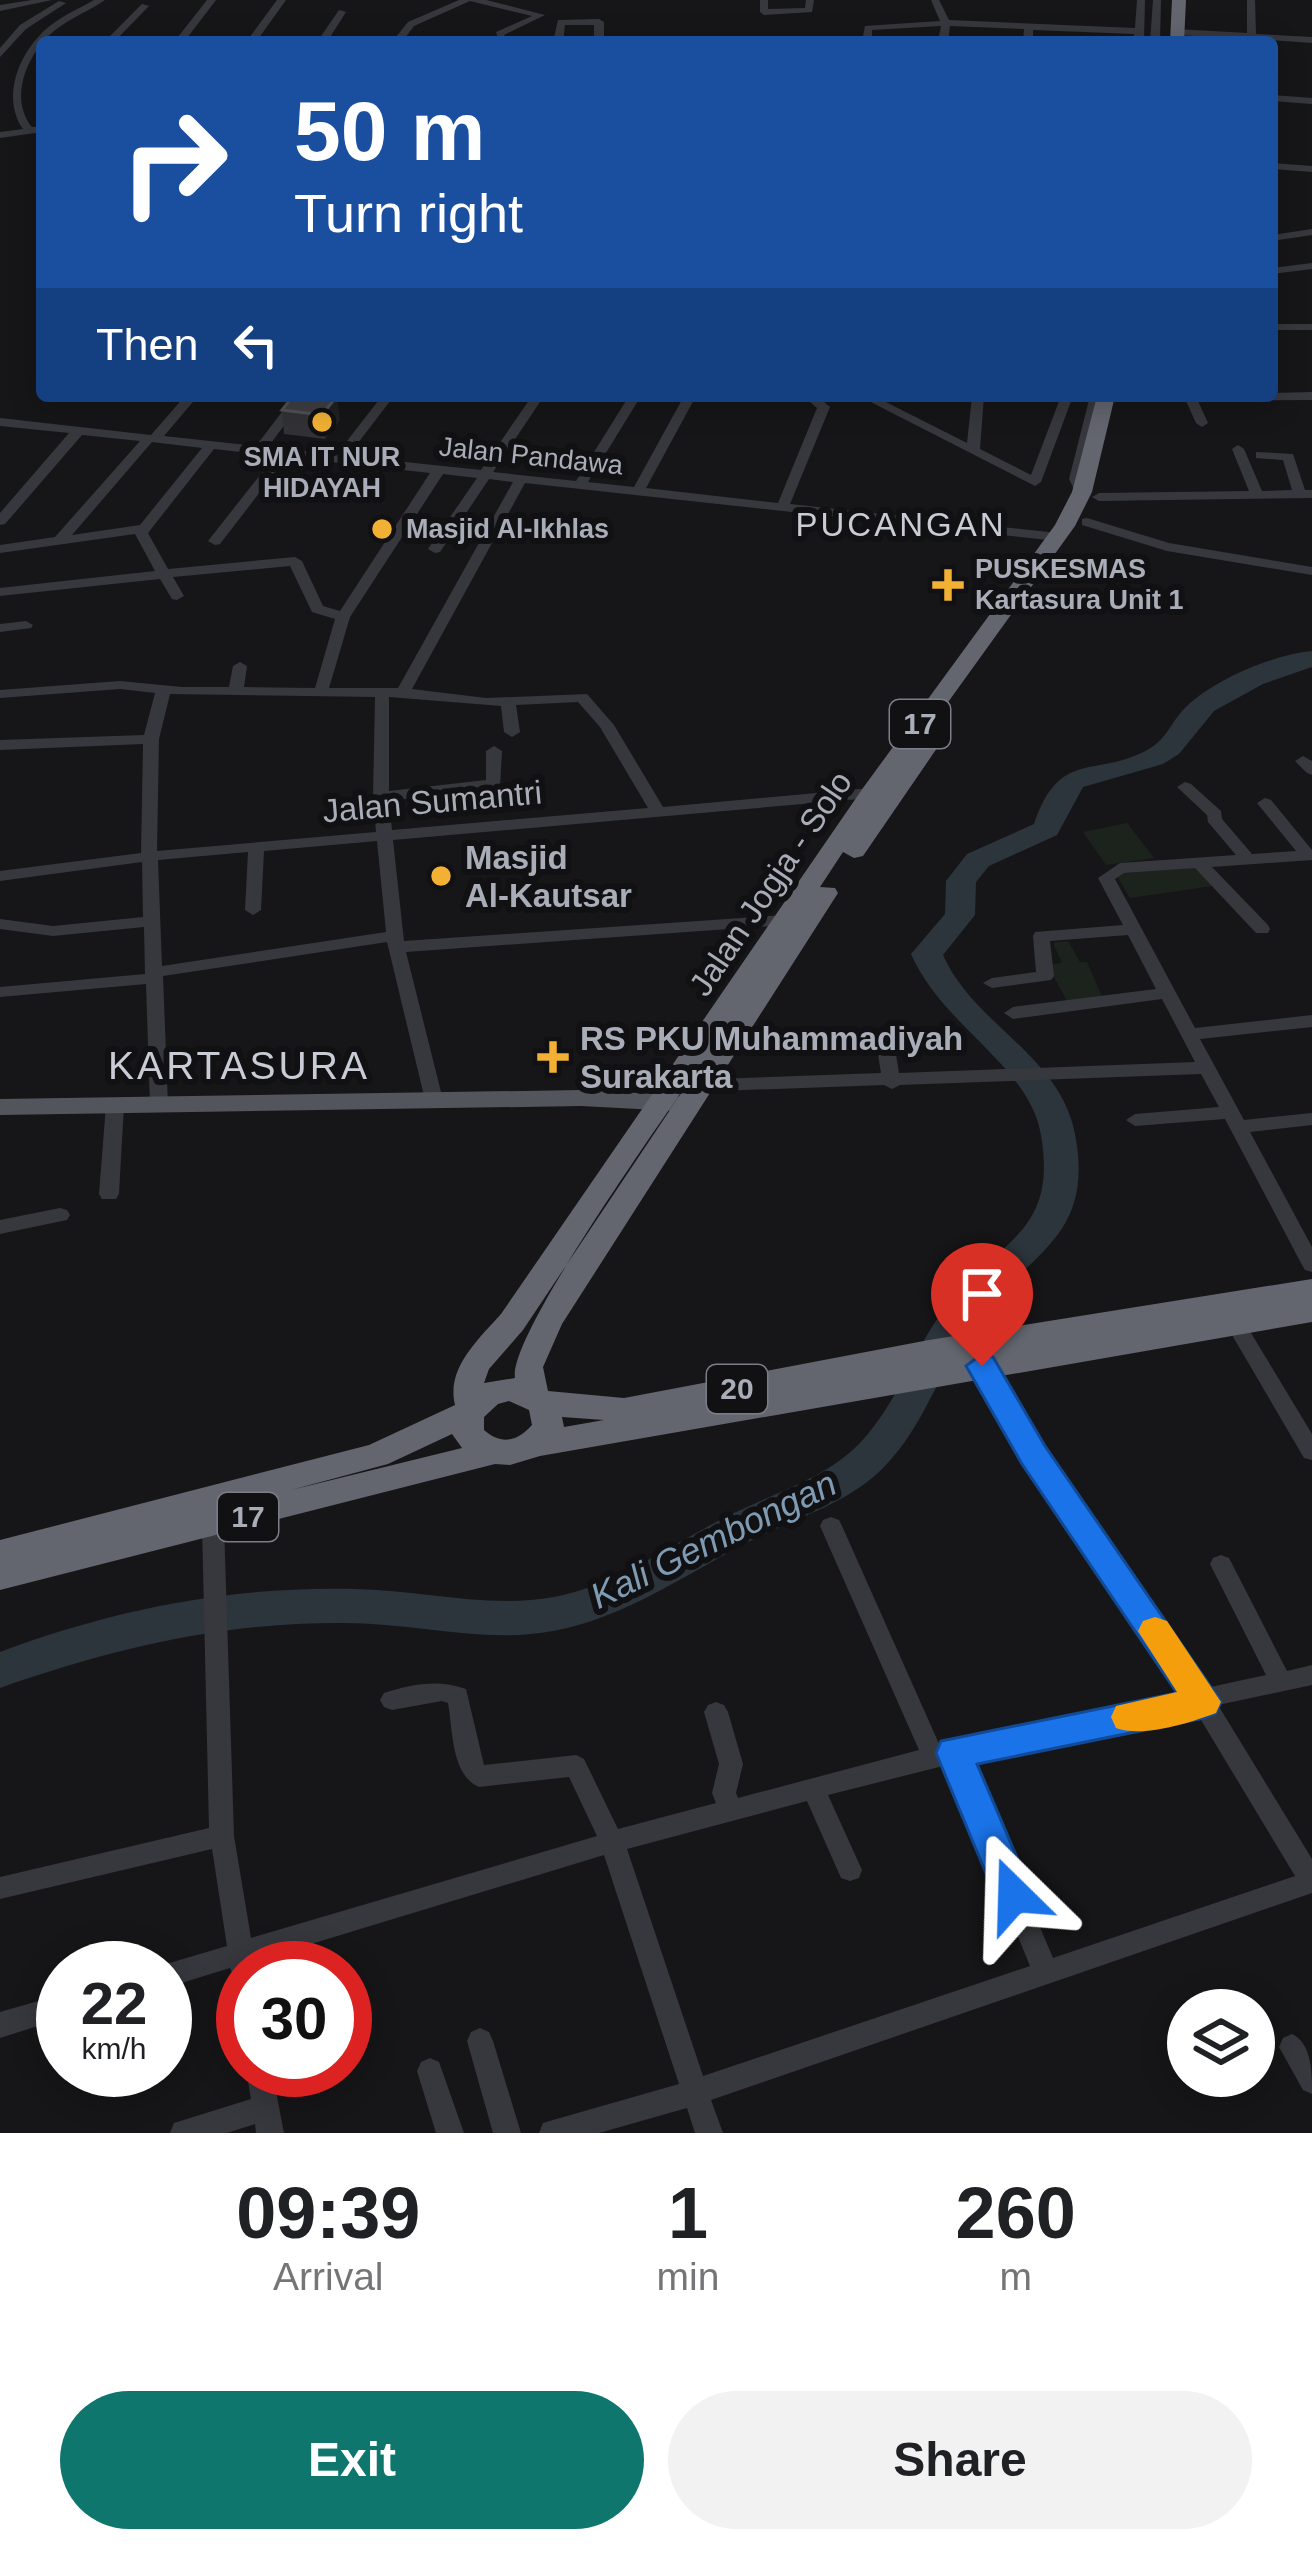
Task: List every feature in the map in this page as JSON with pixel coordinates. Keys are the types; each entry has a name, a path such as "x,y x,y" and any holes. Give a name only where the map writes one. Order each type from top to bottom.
{"highway":[{"path":"1162,0 1172,36"},
{"path":"1173,36 1179,0"},
{"name":"Jalan Jogja - Solo","path":"679,1094 704,1039 871,793 1088,522 1105,402"},
{"name":"Jalan Jogja - Solo","path":"679,1094 734,1030 1090,494 1122,402"},
{"name":"17","path":"0,1576 536,1444 548,1427 528,1367 548,1321 679,1094"},
{"name":"17","path":"470,1410 466,1381 679,1094"},
{"name":"20","path":"536,1444 1312,1290"},
{"name":"20","path":"538,1399 624,1410 1312,1310"},
{"name":"17","path":"0,1553 377,1455 470,1410 499,1390 538,1399"},
{"path":"470,1410 472,1440 494,1452"}],"main road":[{"path":"0,1106 679,1094"}],"street":[{"path":"0,8 48,0"},
{"path":"48,36 57,25 101,0"},
{"path":"184,36 212,0"},
{"path":"255,36 282,0"},
{"path":"402,36 411,24 470,0 541,16 500,36"},
{"path":"764,0 764,12 801,13 809,10 809,0"},
{"path":"935,0 946,23 944,36"},
{"path":"1139,36 1141,0"},
{"path":"1156,36 1162,0"},
{"path":"1251,0 1252,36"},
{"path":"0,54 23,27 62,3"},
{"path":"115,36 145,6"},
{"path":"326,36 342,12"},
{"path":"559,36 561,22 570,20 599,22 598,36"},
{"path":"867,36 868,28 879,24 946,23 1128,36"},
{"path":"1028,36 1029,27"},
{"path":"1278,39 1312,40"},
{"path":"28,129 17,118 13,92 36,51"},
{"path":"1278,98 1312,101"},
{"path":"0,135 36,130"},
{"path":"1278,166 1312,169"},
{"path":"1278,237 1312,232"},
{"path":"1278,270 1312,266"},
{"path":"1278,327 1312,327"},
{"path":"1278,396 1312,395"},
{"path":"60,540 186,402"},
{"path":"259,450 295,402"},
{"path":"339,459 383,402"},
{"path":"435,549 534,402"},
{"path":"580,485 630,402"},
{"path":"638,491 687,402"},
{"path":"782,508 824,406 818,402"},
{"path":"886,402 1039,481 1065,402"},
{"path":"973,451 977,402"},
{"path":"1094,402 1075,479 1090,494 1306,494 1288,457 1261,455"},
{"path":"1193,402 1202,423"},
{"name":"Jalan Pandawa","path":"2,424 1058,537"},
{"path":"0,521 79,430"},
{"path":"0,549 143,530 211,445"},
{"path":"1238,449 1257,495"},
{"path":"215,541 284,453"},
{"path":"320,694 343,617 438,471"},
{"path":"403,692 520,479"},
{"path":"1088,522 1156,544 1312,571"},
{"path":"143,530 177,596"},
{"path":"0,592 293,561 316,609 343,617"},
{"path":"0,628 26,625"},
{"path":"236,692 240,666"},
{"path":"0,694 119,685 163,691 403,692 508,702 588,699 657,810"},
{"path":"159,1105 151,739 163,691"},
{"path":"382,693 383,836 395,942 434,1100"},
{"path":"508,702 512,732"},
{"path":"0,745 151,739"},
{"path":"381,797 494,784 494,751"},
{"name":"Jalan Sumantri","path":"0,876 152,856 871,793"},
{"path":"1175,805 1191,793 1248,860"},
{"path":"1265,803 1309,855"},
{"path":"253,910 256,847"},
{"path":"1309,855 1108,872 1106,878 1312,1265"},
{"path":"1200,863 1262,929"},
{"path":"0,992 395,942 785,920"},
{"path":"0,924 53,931 154,921"},
{"path":"992,983 1046,976 1041,936 1133,930"},
{"path":"1013,1012 1166,993"},
{"path":"1190,1034 1312,1022"},
{"path":"884,1036 892,1083"},
{"path":"679,1094 1207,1069"},
{"path":"109,1194 115,1105"},
{"path":"1135,1120 1312,1119"},
{"path":"0,1227 60,1215"},
{"path":"1234,1323 1312,1452"},
{"path":"553,2133 696,2092 1312,1882 1204,1702 1033,1455 949,1362"},
{"path":"212,1525 222,1836 239,1941"},
{"path":"830,1526 1046,1973"},
{"path":"1221,1564 1281,1682"},
{"path":"302,1941 612,1842 813,1788 1312,1675"},
{"path":"392,1700 442,1691 458,1696 472,1768 479,1777 572,1762 612,1842 709,2133"},
{"path":"716,1712 731,1764 724,1793 731,1810"},
{"path":"813,1788 850,1870"},
{"path":"0,1888 222,1836"},
{"path":"0,2025 36,2014"},
{"path":"480,2041 507,2133"},
{"path":"1292,2048 1312,2081"},
{"path":"430,2071 450,2133"},
{"path":"184,2133 268,2121"}],"shaded area":[{"path":"1127,823 1154,858 1106,865 1083,832"},
{"path":"1197,867 1212,886 1130,898 1116,874"},
{"path":"1068,941 1080,962 1087,962 1104,1001 1068,1003 1048,965 1062,963 1053,943"}],"building":[{"path":"288,402 332,402 322,415 282,410"}],"waterway":[{"name":"Kali Gembongan","path":"0,1670 147,1624 246,1610 347,1605 511,1618 558,1614 647,1579 857,1469 889,1435 963,1311 1039,1239 1059,1200 1062,1171 1049,1105 1016,1060 955,1002 927,954 960,915 961,881 978,860 1047,829 1059,797 1073,781 1153,758 1169,748 1205,705 1272,670 1312,659"}],"slow traffic":[{"path":"1129,1717 1204,1702 1155,1631"}],"place":[{"name":"SMA IT NUR HIDAYAH","path":"322,422"},
{"name":"Masjid Al-Ikhlas","path":"382,529"},
{"name":"PUSKESMAS Kartasura Unit 1","path":"948,585"},
{"name":"Masjid Al-Kautsar","path":"441,876"},
{"name":"RS PKU Muhammadiyah Surakarta","path":"553,1057"}],"district":[{"name":"PUCANGAN","path":"901,524"},
{"name":"KARTASURA","path":"239,1065"}],"route":[{"path":"982,1366 1033,1455 1204,1702 954,1753 1014,1895"}]}
